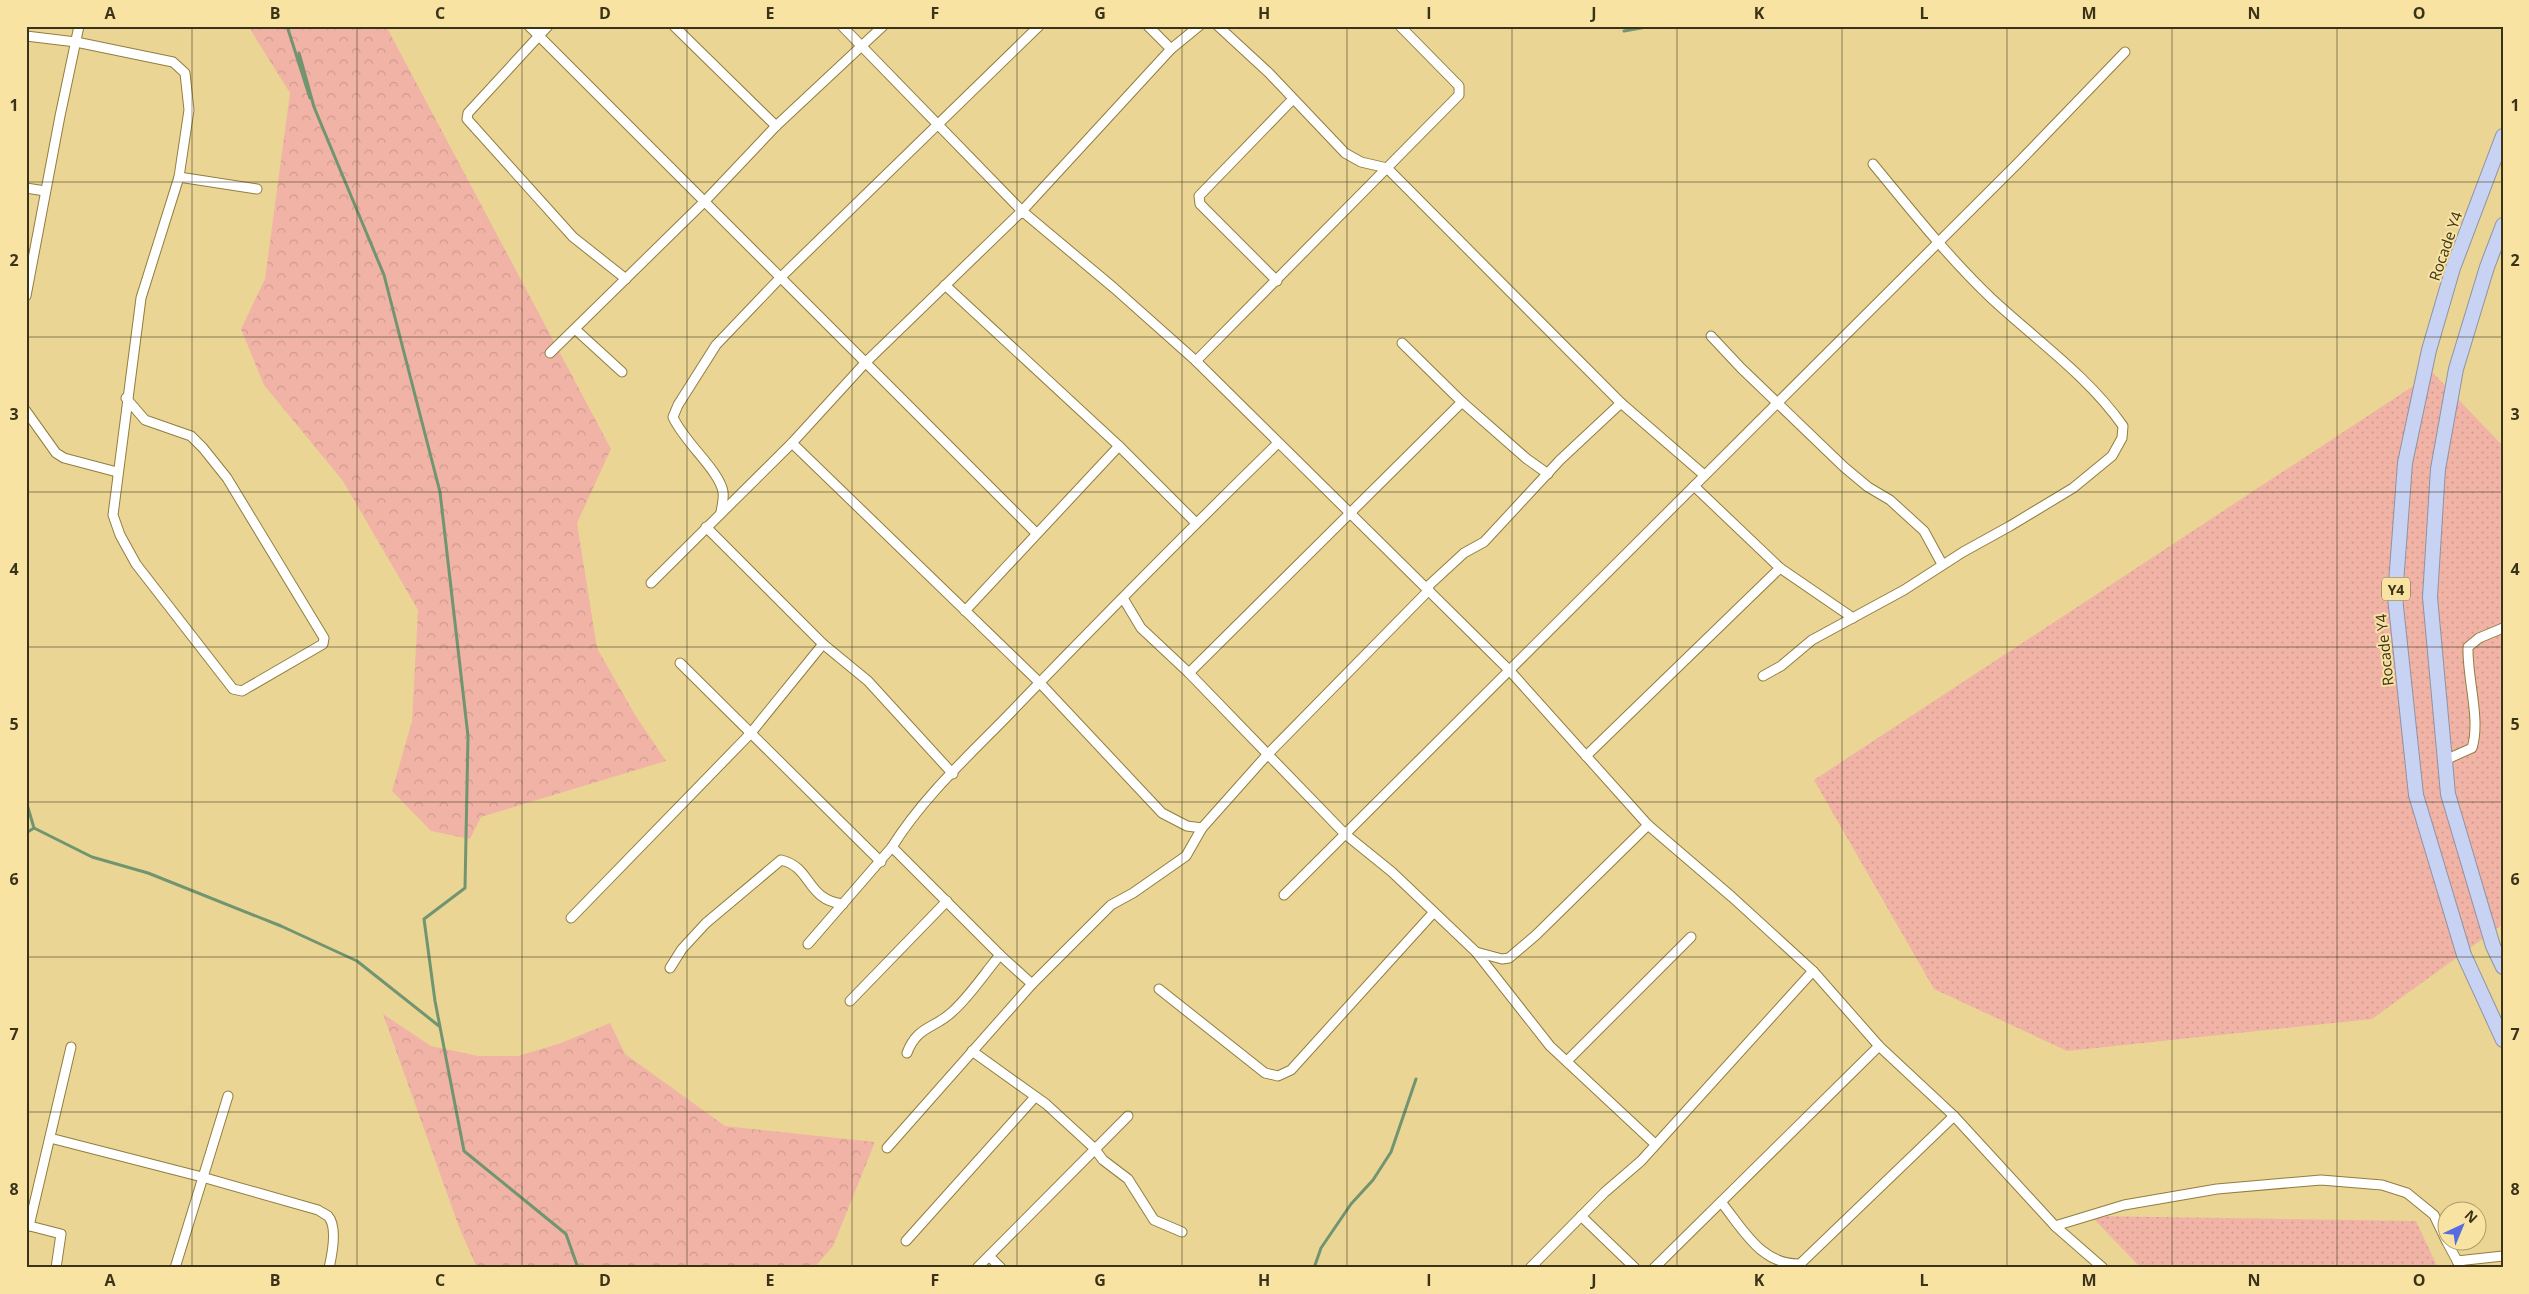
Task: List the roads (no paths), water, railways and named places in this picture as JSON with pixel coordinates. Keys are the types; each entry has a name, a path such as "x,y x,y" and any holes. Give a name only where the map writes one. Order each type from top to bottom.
{"highway":[{"name":"Rocade Y4","path":"2503,136 2453,268 2429,350 2405,463 2395,597 2416,795 2464,955 2503,1040"},
{"name":"Y4","path":"2503,225 2487,267 2456,369 2438,469 2430,598 2448,794 2493,946 2503,967"}],"street":[{"path":"26,296 27,281 79,26"},
{"path":"529,26 1036,533"},
{"path":"548,26 468,113 467,119 573,237 626,279"},
{"path":"674,26 776,126"},
{"path":"842,26 1022,211 1114,288 1196,361 1510,671 1648,825 1732,897 1813,971 1879,1046 1954,1116 2056,1226 2103,1268"},
{"path":"550,353 705,201 776,126 862,48 883,26"},
{"path":"721,512 723,492 719,482 678,429 673,417 678,405 716,345 781,277 1039,26"},
{"path":"1148,26 1171,49"},
{"path":"652,583 792,443 866,362 1022,211 1171,49 1198,26"},
{"path":"1218,26 1345,153 1361,162 1387,168 1621,403 1704,474"},
{"path":"1196,361 1461,91 1459,86 1403,30 1414,26"},
{"path":"26,36 76,42 172,62 185,73 189,110 179,177 141,298 126,398 113,515 124,542 136,564 233,689 242,691 323,644 324,638 226,478 203,448 191,436 145,420 126,398"},
{"path":"1284,895 1510,671 1704,474 1779,403 2125,52"},
{"path":"1277,280 1200,204 1199,196 1293,99"},
{"path":"1763,676 1781,666 1812,640 1904,590 1942,564 2073,488 2112,456 2122,438 2123,426 2104,402 2050,348 1992,299 1938,243 1873,164"},
{"path":"179,177 257,190"},
{"path":"26,188 46,191"},
{"path":"946,285 1119,446 1196,523"},
{"path":"575,329 622,372"},
{"path":"1711,336 1741,368 1849,471 1868,487 1890,500 1924,531 1942,564"},
{"path":"1402,343 1462,402 1527,459 1548,474"},
{"path":"1189,673 1348,513 1462,402"},
{"path":"887,1148 1032,984 1110,905 1133,893 1186,856 1202,828 1267,755 1427,589 1464,553 1484,542 1560,460 1621,403"},
{"path":"26,412 56,453 64,458 117,472"},
{"path":"792,443 1040,683 1162,813 1187,826 1202,828"},
{"path":"808,944 881,862 912,817 1196,523 1278,443"},
{"path":"964,611 1119,446"},
{"path":"1694,486 1780,568 1853,618"},
{"path":"706,527 823,644 868,681 953,774"},
{"path":"1586,756 1780,568"},
{"path":"1123,598 1141,628 1189,673 1346,834 1366,849 1476,952 1550,1046 1655,1144"},
{"path":"2445,760 2472,748 2476,734 2468,667 2468,647 2479,638 2503,628"},
{"path":"571,918 750,734 823,644"},
{"path":"680,663 881,862"},
{"path":"1476,952 1502,959 1509,958 1536,935 1648,825"},
{"path":"892,848 1032,984"},
{"path":"670,968 682,949 706,923 781,860 790,862 797,868 825,900 843,904"},
{"path":"850,1001 947,901"},
{"path":"1159,989 1264,1073 1278,1076 1291,1070 1434,912"},
{"path":"1567,1061 1691,936"},
{"path":"907,1053 911,1041 917,1034 951,1013 1000,955"},
{"path":"1530,1268 1605,1192 1641,1161 1813,971"},
{"path":"1654,1268 1879,1046"},
{"path":"56,1268 61,1234 28,1225 71,1047"},
{"path":"972,1051 1035,1097 1094,1148 1103,1160 1134,1186 1144,1206 1154,1220 1182,1232"},
{"path":"175,1268 228,1096"},
{"path":"906,1241 1035,1097"},
{"path":"977,1268 1094,1148 1128,1116"},
{"path":"1721,1202 1762,1253 1775,1261 1800,1264 1954,1116"},
{"path":"50,1138 202,1177 318,1210 328,1216 332,1229 332,1256 329,1268"},
{"path":"2056,1226 2124,1205 2152,1200 2217,1189 2321,1180 2382,1185 2407,1193 2434,1215 2436,1219"},
{"path":"1581,1216 1635,1268"},
{"path":"2453,1252 2459,1264 2503,1256"},
{"path":"989,1256 1001,1268"}],"waterway":[{"path":"287,26 310,98 299,53 314,107 384,275 440,492 468,736 465,888 424,919 435,1001 464,1151 566,1234 578,1268"},
{"path":"1624,31 1652,26"},
{"path":"26,801 34,828"},
{"path":"26,833 34,828 92,857 148,873 281,926 357,961 439,1026"},
{"path":"1314,1268 1321,1248 1351,1204 1373,1180 1391,1152 1416,1079"}]}
